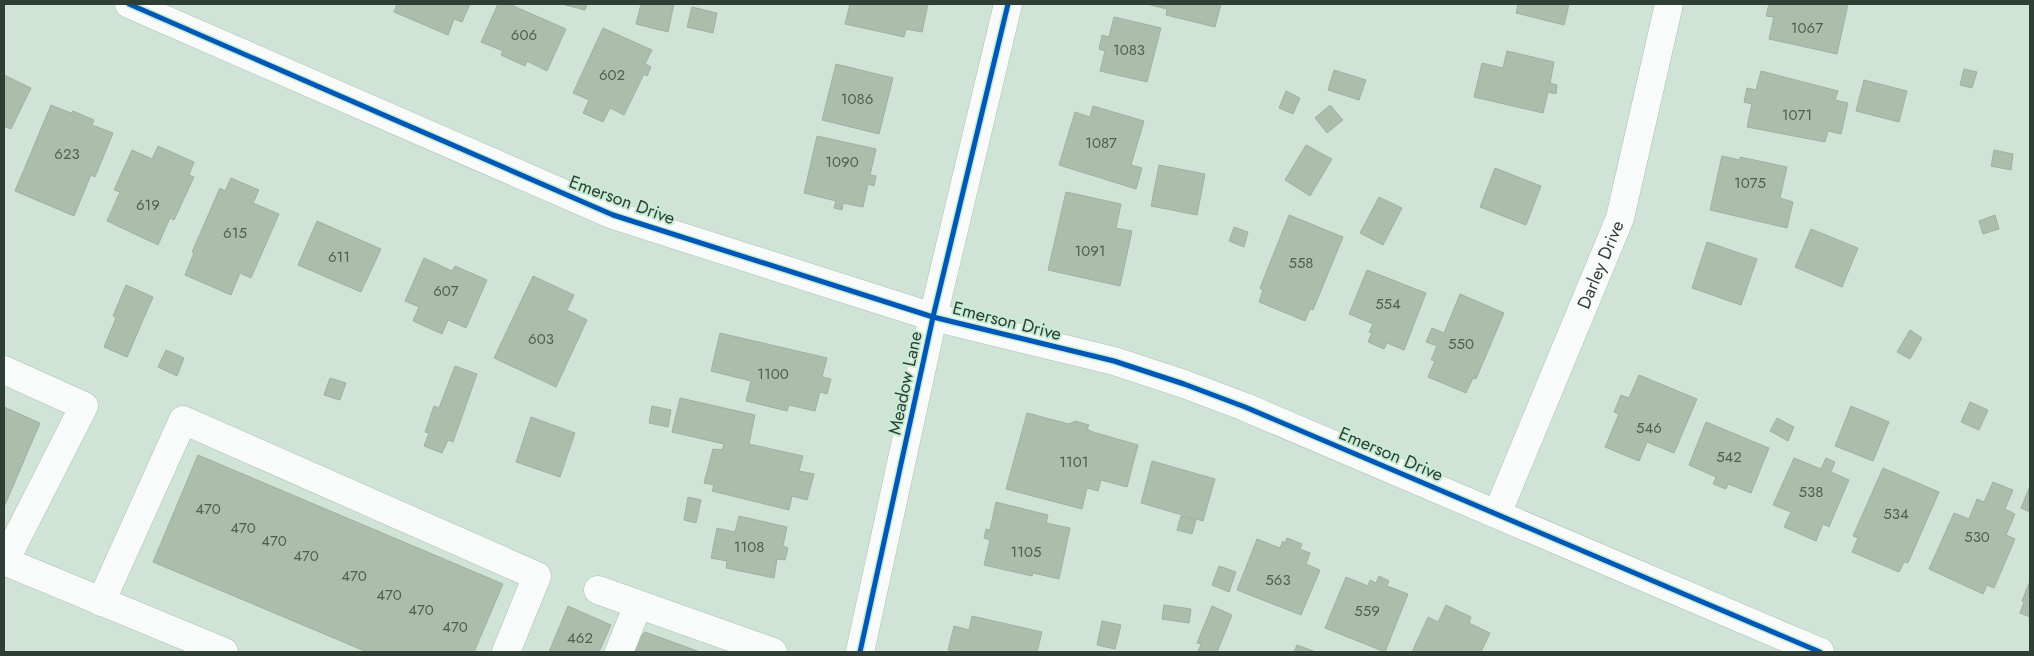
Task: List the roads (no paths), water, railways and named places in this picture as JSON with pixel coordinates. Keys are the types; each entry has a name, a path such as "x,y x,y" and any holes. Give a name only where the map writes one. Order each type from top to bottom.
{"street":[{"name":"Emerson Drive","path":"129,4 613,215 933,318 1114,361 1184,384 1254,410 1820,652"},
{"name":"Meadow Lane","path":"860,652 933,318 1008,4"},
{"name":"Darley Drive","path":"1497,514 1620,218 1669,4"},
{"path":"4,370 84,406 4,561 224,652"},
{"path":"101,602 183,420 537,576 506,652"},
{"path":"598,590 773,652"},
{"path":"619,652 638,605"}]}
